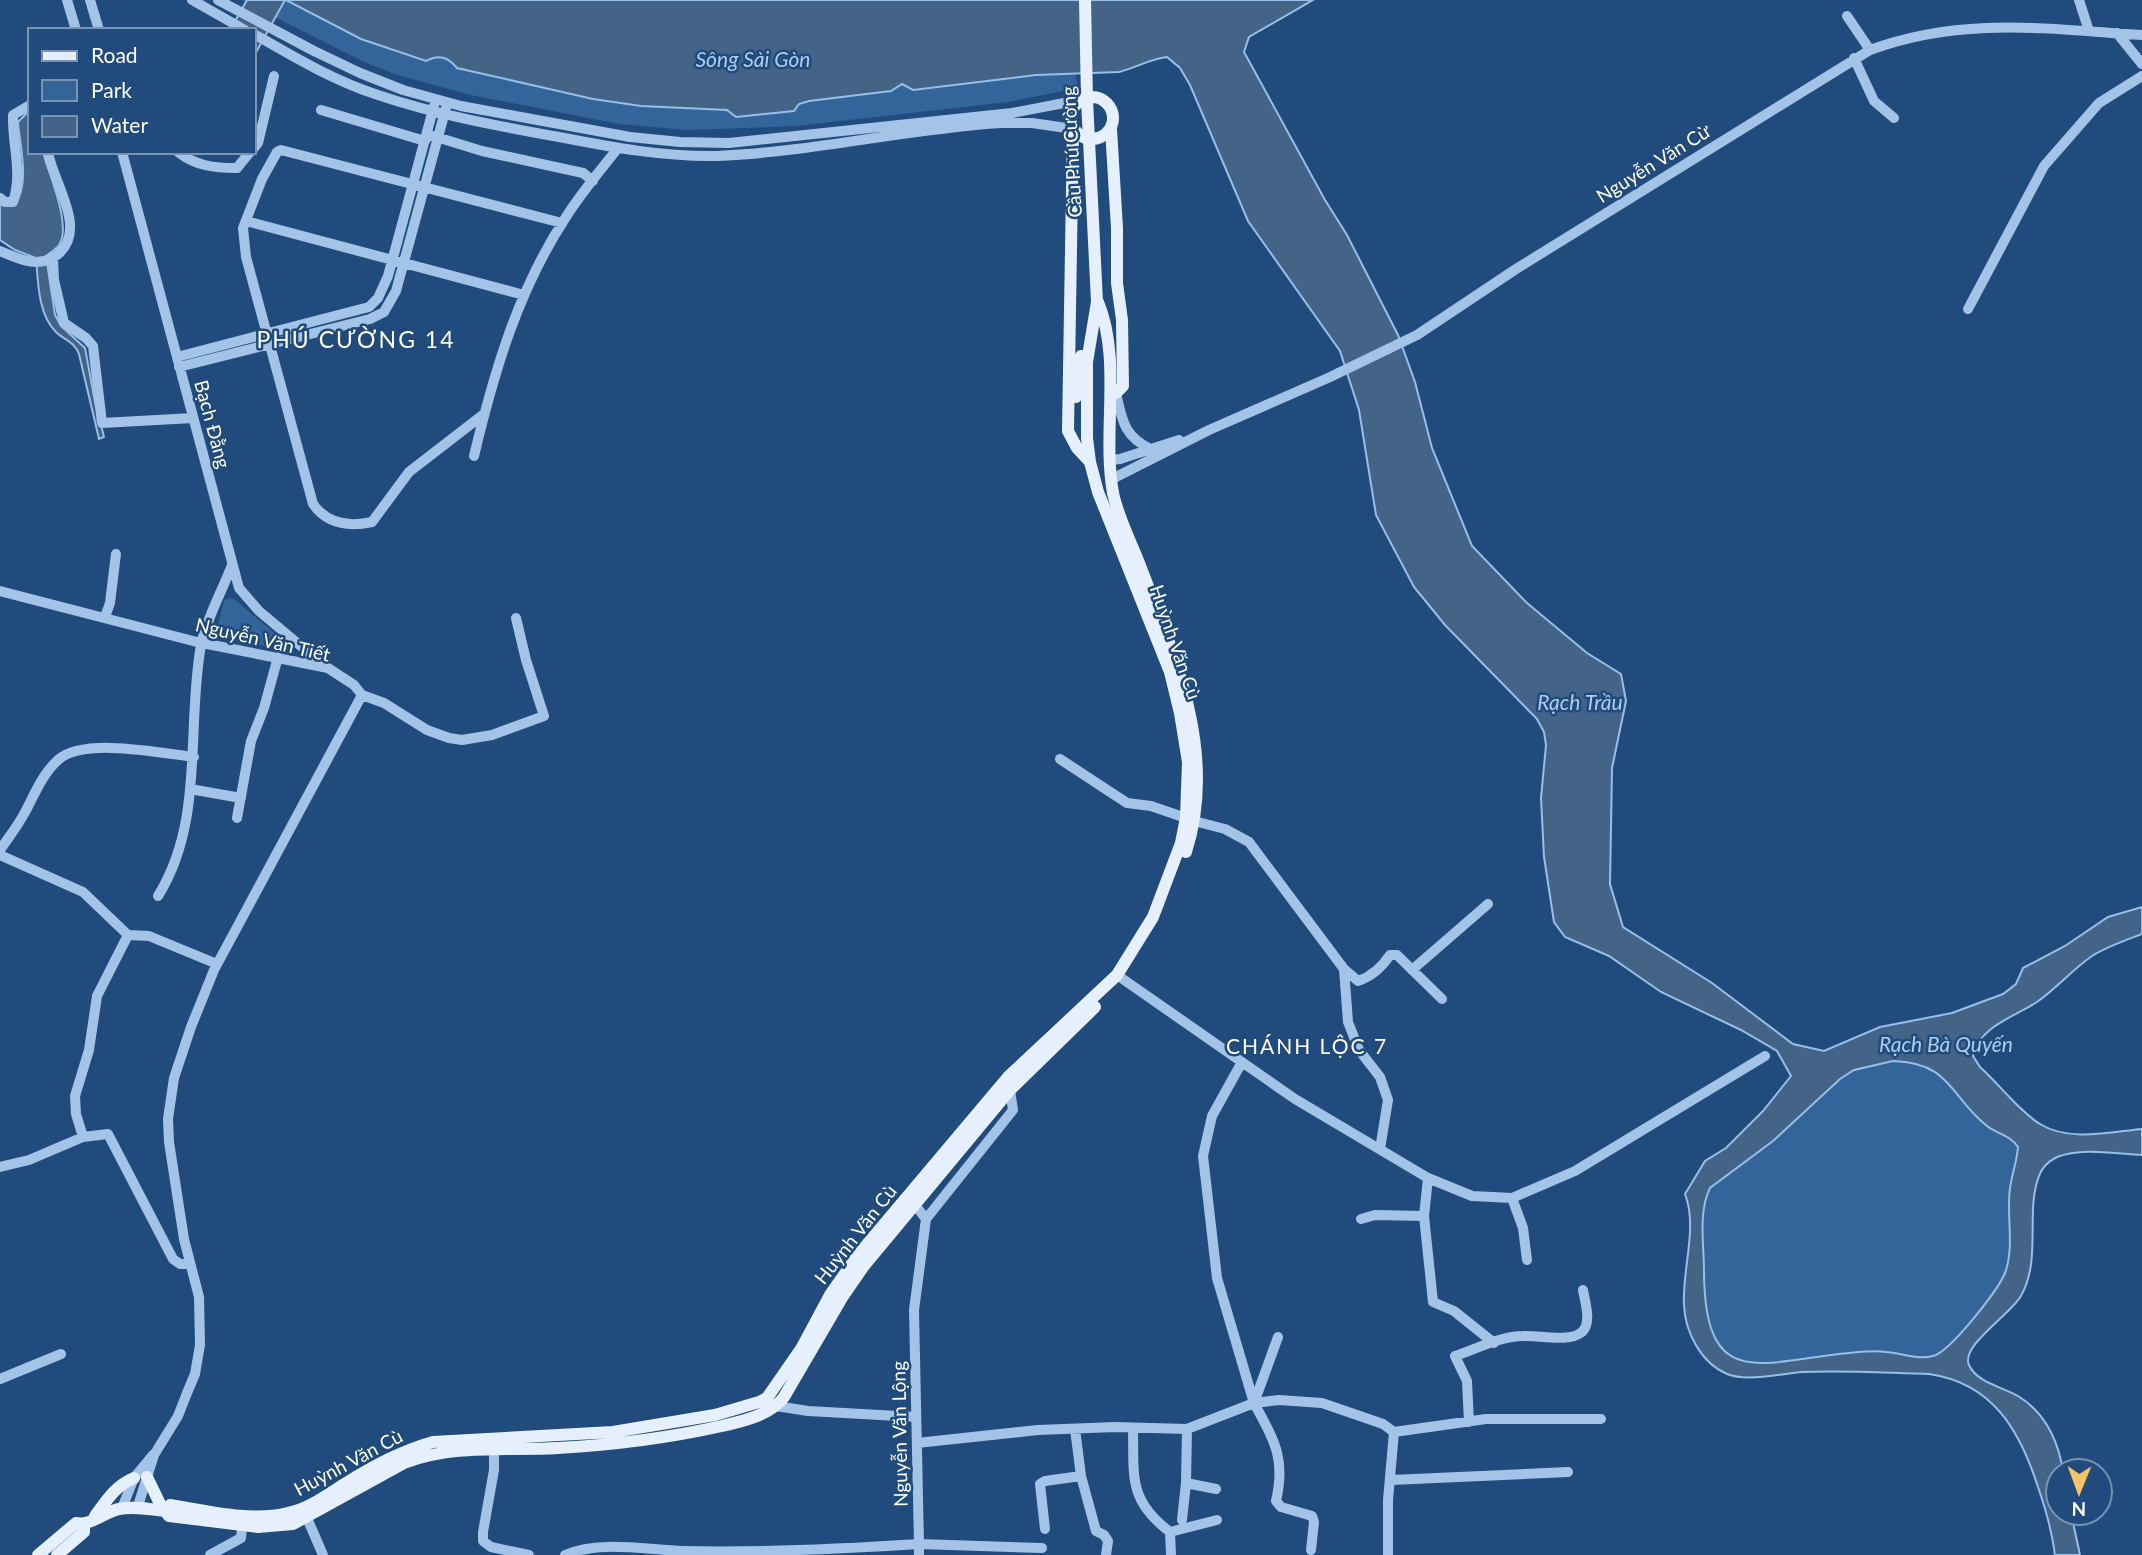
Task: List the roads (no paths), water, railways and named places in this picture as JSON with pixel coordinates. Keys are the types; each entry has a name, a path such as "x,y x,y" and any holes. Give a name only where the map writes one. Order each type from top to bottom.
{"main road":[{"name":"Cầu Phú Cường","path":"1085,0 1097,302"},
{"path":"1111,460 1090,461 1077,448 1068,430 1073,156 1077,133 1070,118 1071,111 1080,100 1094,97 1106,103 1113,115 1111,129 1117,283 1123,354 1123,386 1116,393"},
{"path":"1077,133 1094,140 1111,129"},
{"path":"1073,156 1097,150 1104,153 1113,167"},
{"path":"1097,302 1111,322 1115,334 1116,393 1110,410"},
{"path":"57,1555 84,1532 88,1522 112,1491 122,1483 140,1478 169,1516 283,1526 307,1518 404,1463 420,1457 438,1453 555,1448 645,1440 727,1424 776,1406 797,1377 847,1289 911,1202 1009,1083 1120,977 1154,932 1177,883 1190,820 1197,805 1196,759 1184,685 1116,504 1111,460 1108,337 1097,302"},
{"path":"1077,448 1076,402 1079,369 1086,333 1097,302"},
{"name":"Huỳnh Văn Cù","path":"1097,302 1087,362 1087,438 1090,461 1096,485 1170,671 1188,762 1190,820"},
{"path":"1096,485 1112,479"},
{"name":"Huỳnh Văn Cù","path":"243,1521 294,1512 378,1464 433,1441 613,1432 715,1415 759,1402 769,1396 781,1381 841,1278 911,1202"},
{"path":"759,1402 776,1406"},
{"path":"38,1555 76,1523 88,1522 122,1508 164,1511"}],"street":[{"path":"67,0 75,28"},
{"path":"90,0 98,28"},
{"path":"192,0 242,28"},
{"path":"218,0 360,73 403,90 447,102 630,137 680,142 729,143 768,140 1012,113 1080,100"},
{"path":"2078,0 2089,31"},
{"path":"1847,16 1870,50"},
{"name":"Nguyễn Văn Cừ","path":"1112,479 1209,430 1328,378 1417,335 1516,269 1870,50 1913,35 1967,28 2025,27 2142,35"},
{"path":"2117,33 2142,64"},
{"path":"256,35 337,78 375,94 494,126 618,148 687,156 769,152 1017,122 1077,133"},
{"path":"1854,58 1874,101 1894,118"},
{"path":"256,143 261,134 274,76"},
{"path":"1968,309 2044,166 2099,103 2142,76"},
{"path":"268,340 369,307 378,298 393,261 436,99"},
{"path":"178,362 370,318 384,312 396,291 447,102"},
{"path":"0,198 5,202 13,202 18,186 18,160 12,135 13,115 28,106"},
{"path":"321,110 425,141"},
{"path":"425,141 430,135 482,151 583,173 593,181"},
{"path":"768,140 769,152"},
{"path":"474,456 493,375 524,295 562,223 618,148"},
{"path":"484,414 409,472 372,522 334,522 321,515 313,504 246,257 243,228 262,179 276,152 281,149 562,223"},
{"path":"0,251 29,263 50,260 66,248 71,232 64,197 49,154"},
{"name":"Bạch Đằng","path":"123,154 239,588 249,600 328,668"},
{"path":"181,154 189,160 212,168 237,168 249,154"},
{"path":"246,221 524,295"},
{"path":"50,260 64,323 93,346 102,423 193,418"},
{"path":"1116,393 1121,416 1130,435 1136,442 1151,449"},
{"name":"Nguyễn Văn Cừ","path":"1111,460 1209,430"},
{"path":"105,617 110,603 116,554"},
{"path":"158,896 170,877 186,820 194,757 201,643 232,565"},
{"name":"Nguyễn Văn Tiết","path":"0,591 201,643 328,668 354,685 362,695 384,703 437,735 462,740 492,736 544,716 528,670 516,618"},
{"path":"237,818 251,741 264,708 278,657"},
{"path":"122,1508 178,1416 195,1374 200,1345 199,1297 174,1185 168,1119 174,1078 217,964 362,695"},
{"path":"194,757 111,747 83,749 59,758 45,776 0,852 83,892 128,935 149,936 217,964"},
{"path":"1060,759 1127,803 1151,806 1225,829 1249,842 1344,969 1358,981 1380,970 1390,955 1397,954 1441,999"},
{"path":"190,789 241,798"},
{"path":"1412,971 1488,904"},
{"path":"83,1137 76,1114 75,1096 89,1050 97,996 128,935"},
{"path":"1344,969 1349,1022 1359,1050 1380,1077 1388,1100 1380,1149"},
{"path":"1120,977 1296,1099 1428,1178 1472,1196 1512,1198 1575,1171 1765,1056"},
{"path":"1242,1062 1212,1116 1203,1156 1216,1278 1254,1403 1279,1452 1280,1484 1276,1501 1281,1507 1312,1516 1314,1522 1311,1550"},
{"path":"911,1202 926,1219 1013,1110 1009,1083"},
{"path":"0,1167 29,1160 83,1137 108,1134 173,1259 180,1264 190,1264"},
{"path":"1428,1178 1424,1216 1433,1301 1454,1311 1494,1343"},
{"path":"1512,1198 1523,1228 1527,1260"},
{"path":"1361,1219 1375,1215 1424,1216"},
{"name":"Nguyễn Văn Lộng","path":"919,1549 914,1310 926,1219"},
{"path":"1469,1422 1467,1381 1455,1356 1519,1336 1569,1337 1581,1332 1587,1324 1583,1290"},
{"path":"1254,1403 1278,1337"},
{"path":"0,1379 61,1354"},
{"path":"917,1443 1038,1430 1187,1429 1254,1403 1279,1401 1322,1403 1383,1424 1394,1432 1469,1422 1529,1418 1601,1419"},
{"path":"776,1406 808,1411 916,1417"},
{"path":"1133,1428 1134,1474 1140,1502 1152,1518 1170,1532 1171,1555"},
{"path":"1075,1429 1081,1476 1096,1531 1108,1541 1106,1555"},
{"path":"1182,1520 1187,1429"},
{"path":"1388,1555 1388,1500 1394,1432"},
{"path":"494,1450 494,1470 483,1541 491,1547 529,1555"},
{"path":"1391,1480 1568,1472"},
{"path":"1045,1529 1041,1484 1045,1481 1081,1476"},
{"path":"137,1509 140,1478"},
{"path":"1186,1483 1216,1489"},
{"path":"307,1518 323,1555"},
{"path":"1170,1532 1217,1520"},
{"path":"210,1555 241,1538 243,1521"},
{"path":"565,1555 595,1548 684,1551 1042,1548"}],"water":[{"path":"247,0 285,0 256,52 256,28 231,28"},
{"path":"286,0 1313,0 1249,37 1244,52 1347,235 1398,335 1415,382 1432,448 1472,546 1527,603 1587,653 1621,674 1626,701 1612,768 1610,884 1623,927 1712,983 1793,1044 1824,1051 1880,1027 1952,1013 2003,994 2016,984 2023,968 2065,946 2108,917 2142,907 2142,934 2092,956 2037,1002 1999,1023 1982,1037 1973,1056 1980,1067 2024,1112 2051,1130 2090,1134 2142,1129 2142,1155 2077,1152 2057,1157 2044,1167 2035,1190 2031,1266 2021,1296 1979,1340 1968,1357 1969,1365 1978,1376 2028,1403 2049,1428 2060,1457 2044,1457 2044,1504 2031,1466 2001,1413 1987,1399 1951,1379 1929,1374 1849,1371 1735,1376 1709,1362 1696,1345 1687,1326 1684,1305 1690,1235 1689,1207 1685,1194 1705,1161 1726,1148 1763,1111 1791,1076 1777,1051 1741,1030 1661,992 1609,956 1565,937 1554,922 1544,857 1541,798 1546,745 1544,732 1537,719 1445,625 1414,587 1376,515 1359,410 1340,351 1248,221 1190,85 1180,68 1167,57 1119,72 1036,75 913,90 902,84 891,91 809,101 799,104 794,111 736,117 727,110 641,106 593,99 457,68 443,58 426,61 361,39","holes":["1893,1061 1927,1068 1948,1083 1974,1115 2018,1147 2009,1199 2008,1263 2001,1281 1984,1306 1950,1344 1933,1356 1915,1357 1872,1351 1765,1363 1744,1361 1727,1353 1715,1337 1707,1311 1702,1229 1704,1207 1710,1188 1773,1141 1840,1079 1854,1070"]},
{"path":"28,112 28,154 44,154 58,200 62,236 59,245 46,256 55,315 61,326 85,348 104,437 99,439 79,354 75,347 50,325 42,307 36,258 15,250 0,240 0,205 15,205 22,186 23,165 18,122"},
{"path":"2074,1527 2080,1555 2055,1555 2050,1529"}],"district":[{"name":"PHÚ CƯỜNG 14","path":"356,339"},
{"name":"CHÁNH LỘC 7","path":"1307,1045"}],"water label":[{"name":"Sông Sài Gòn","path":"753,58"},
{"name":"Rạch Trầu","path":"1580,701"},
{"name":"Rạch Bà Quyến","path":"1946,1043"}]}
